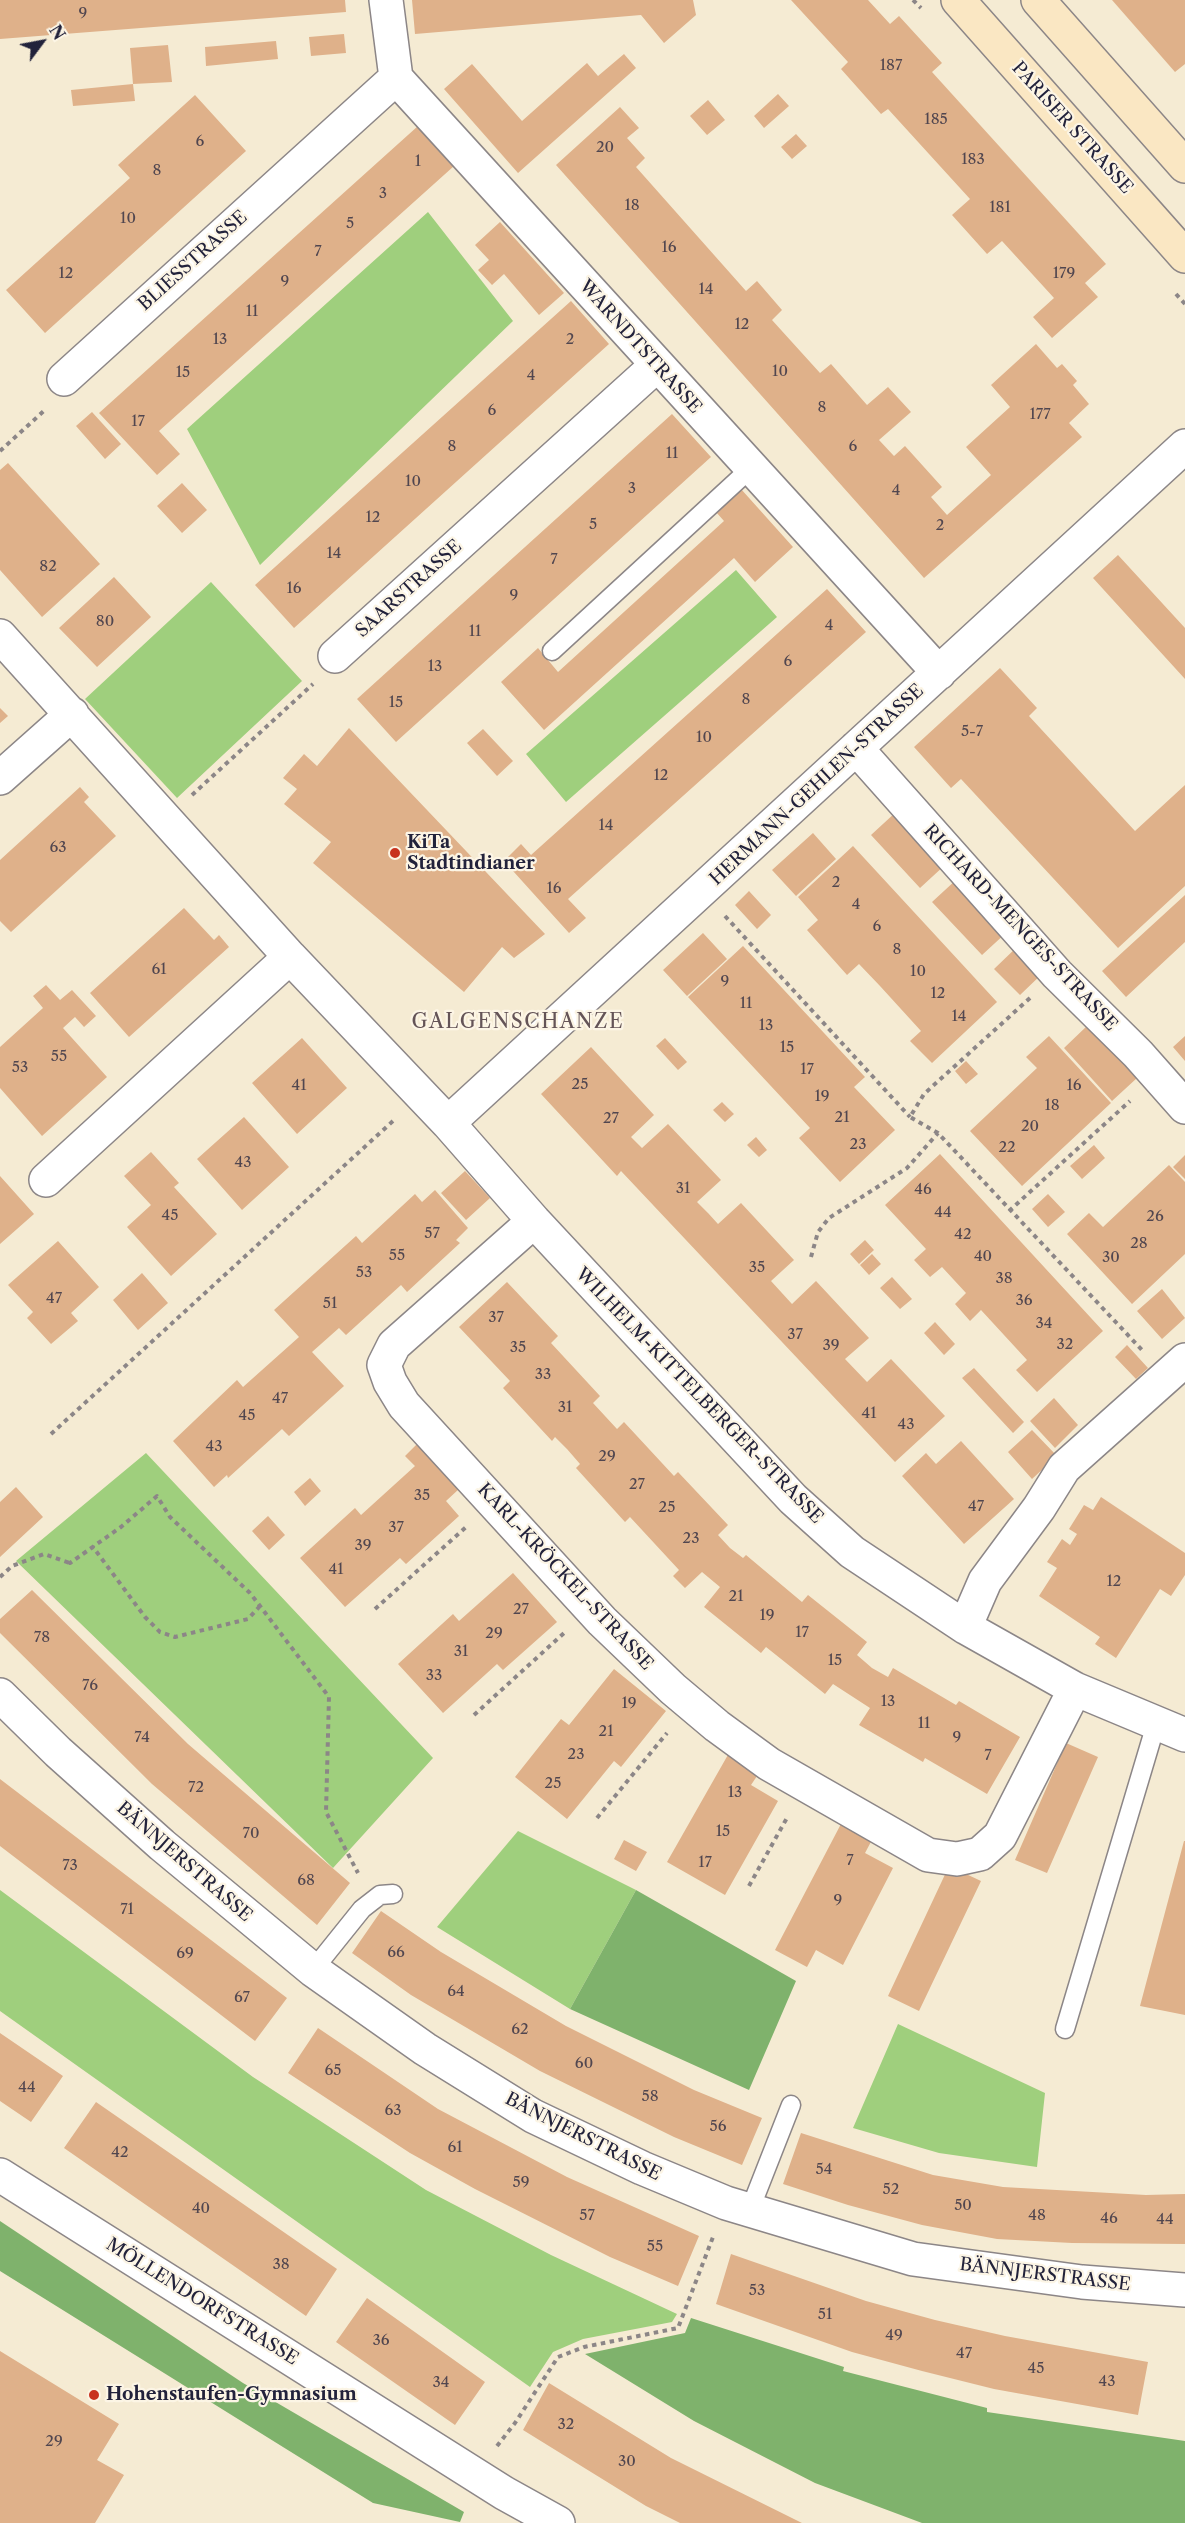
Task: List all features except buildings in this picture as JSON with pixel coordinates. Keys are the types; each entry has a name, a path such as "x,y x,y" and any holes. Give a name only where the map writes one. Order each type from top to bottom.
{"main road":[{"name":"PARISER STRASSE","path":"958,0 1185,256"},
{"path":"1038,0 1185,166"}],"street":[{"path":"386,0 396,78"},
{"name":"WARNDTSTRASSE","path":"396,78 939,673"},
{"name":"BLIESSTRASSE","path":"64,379 396,78"},
{"name":"SAARSTRASSE","path":"335,656 657,365"},
{"name":"HERMANN-GEHLEN-STRASSE","path":"448,1123 1185,446"},
{"name":"WILHELM-KITTELBERGER-STRASSE","path":"0,636 290,957 448,1123 534,1221 793,1499 852,1552 965,1627 1075,1689 1171,1729"},
{"path":"0,778 72,714"},
{"name":"RICHARD-MENGES-STRASSE","path":"856,748 1057,974 1185,1107"},
{"path":"46,1180 290,957"},
{"name":"KARL-KRÖCKEL-STRASSE","path":"534,1221 394,1345 384,1365 390,1382 404,1405 591,1609 691,1704 769,1764 928,1855 957,1859 980,1854 1000,1836 1075,1689"},
{"path":"965,1627 985,1581 1039,1508 1064,1468 1176,1368"},
{"name":"BÄNNJERSTRASSE","path":"0,1695 58,1752 171,1852 313,1970 425,2049 533,2116 642,2168 738,2207 913,2259 1082,2282 1185,2290"},
{"name":"MÖLLENDORFSTRASSE","path":"0,2175 504,2493 558,2523"}],"lane":[{"path":"552,651 751,468"},
{"path":"1065,2030 1171,1729"},
{"path":"313,1970 362,1909 386,1895"},
{"path":"738,2207 791,2105"}],"path":[{"path":"0,451 57,399 64,379"},
{"path":"166,818 324,674 335,656"},
{"path":"702,891 910,1116 938,1134 1009,1211 1176,1368"},
{"path":"910,1116 924,1095 1057,974"},
{"path":"1009,1211 1157,1076"},
{"path":"51,1434 420,1096"},
{"path":"811,1257 818,1232 829,1218 907,1168 938,1134"},
{"path":"70,1563 121,1527 157,1496 170,1517 260,1606 329,1696 326,1812 361,1878 386,1895"},
{"path":"375,1609 494,1502"},
{"path":"70,1563 93,1547 145,1617 160,1632 175,1637 248,1619 260,1606"},
{"path":"0,1577 12,1566 45,1554 70,1563"},
{"path":"474,1715 591,1609"},
{"path":"597,1818 691,1704"},
{"path":"749,1886 806,1785"},
{"path":"516,2423 558,2357 584,2347 678,2328 738,2207"}],"green space":[{"path":"428,212 513,321 260,565 187,429"},
{"path":"736,570 777,617 566,802 526,754"},
{"path":"211,582 302,681 177,798 85,699"},
{"path":"146,1453 433,1758 333,1868 16,1561"},
{"path":"518,1831 636,1890 570,2009 437,1927"},
{"path":"0,1890 253,2077 426,2190 551,2255 677,2314 672,2322 583,2339 553,2352 530,2387 0,2011"},
{"path":"636,1890 796,1981 749,2090 570,2009"},
{"path":"898,2024 1045,2093 1037,2167 939,2153 853,2128"},
{"path":"0,2221 243,2383 464,2512 460,2522 373,2503 0,2271"},
{"path":"691,2318 844,2367 843,2371 987,2408 987,2412 1185,2441 1185,2523 922,2523 815,2483 694,2421 585,2354 685,2333"}],"place":[{"name":"KiTa Stadtindianer","path":"395,853"},
{"name":"Hohenstaufen-Gymnasium","path":"94,2395"}],"district":[{"name":"GALGENSCHANZE","path":"518,1022"}]}
